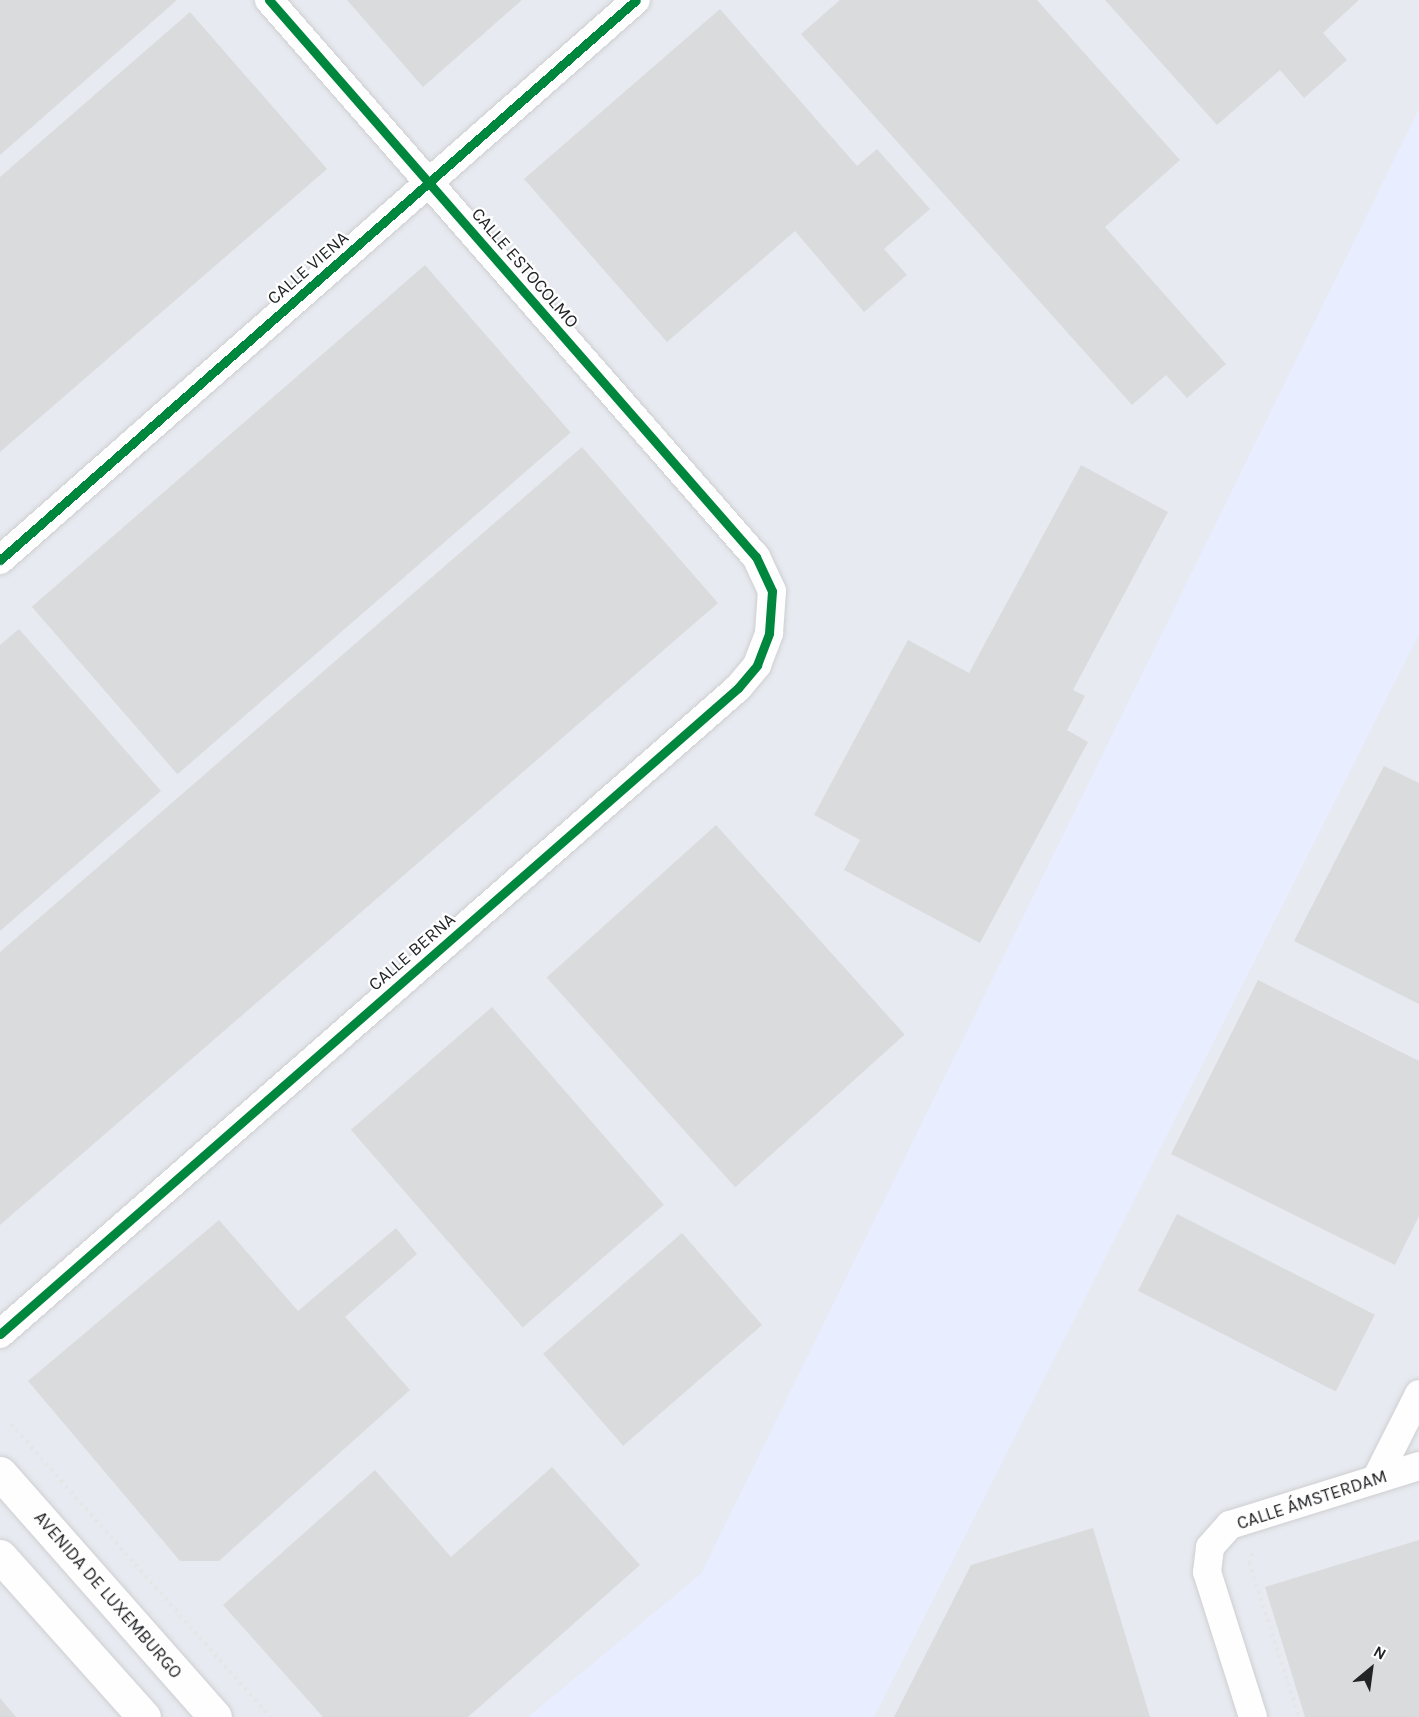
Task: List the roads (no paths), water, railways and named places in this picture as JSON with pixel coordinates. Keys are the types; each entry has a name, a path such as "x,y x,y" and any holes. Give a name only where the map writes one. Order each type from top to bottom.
{"main road":[{"name":"AVENIDA DE LUXEMBURGO","path":"0,1473 215,1717"},
{"path":"0,1556 144,1717"}],"street":[{"name":"CALLE ESTOCOLMO","path":"269,0 756,557"},
{"name":"CALLE VIENA","path":"0,560 636,0"},
{"name":"CALLE BERNA","path":"0,1334 738,688 757,665 769,633 772,591 756,557"},
{"path":"1376,1479 1419,1394"},
{"name":"CALLE ÁMSTERDAM","path":"1253,1717 1208,1572 1210,1547 1230,1525 1419,1466"}]}
